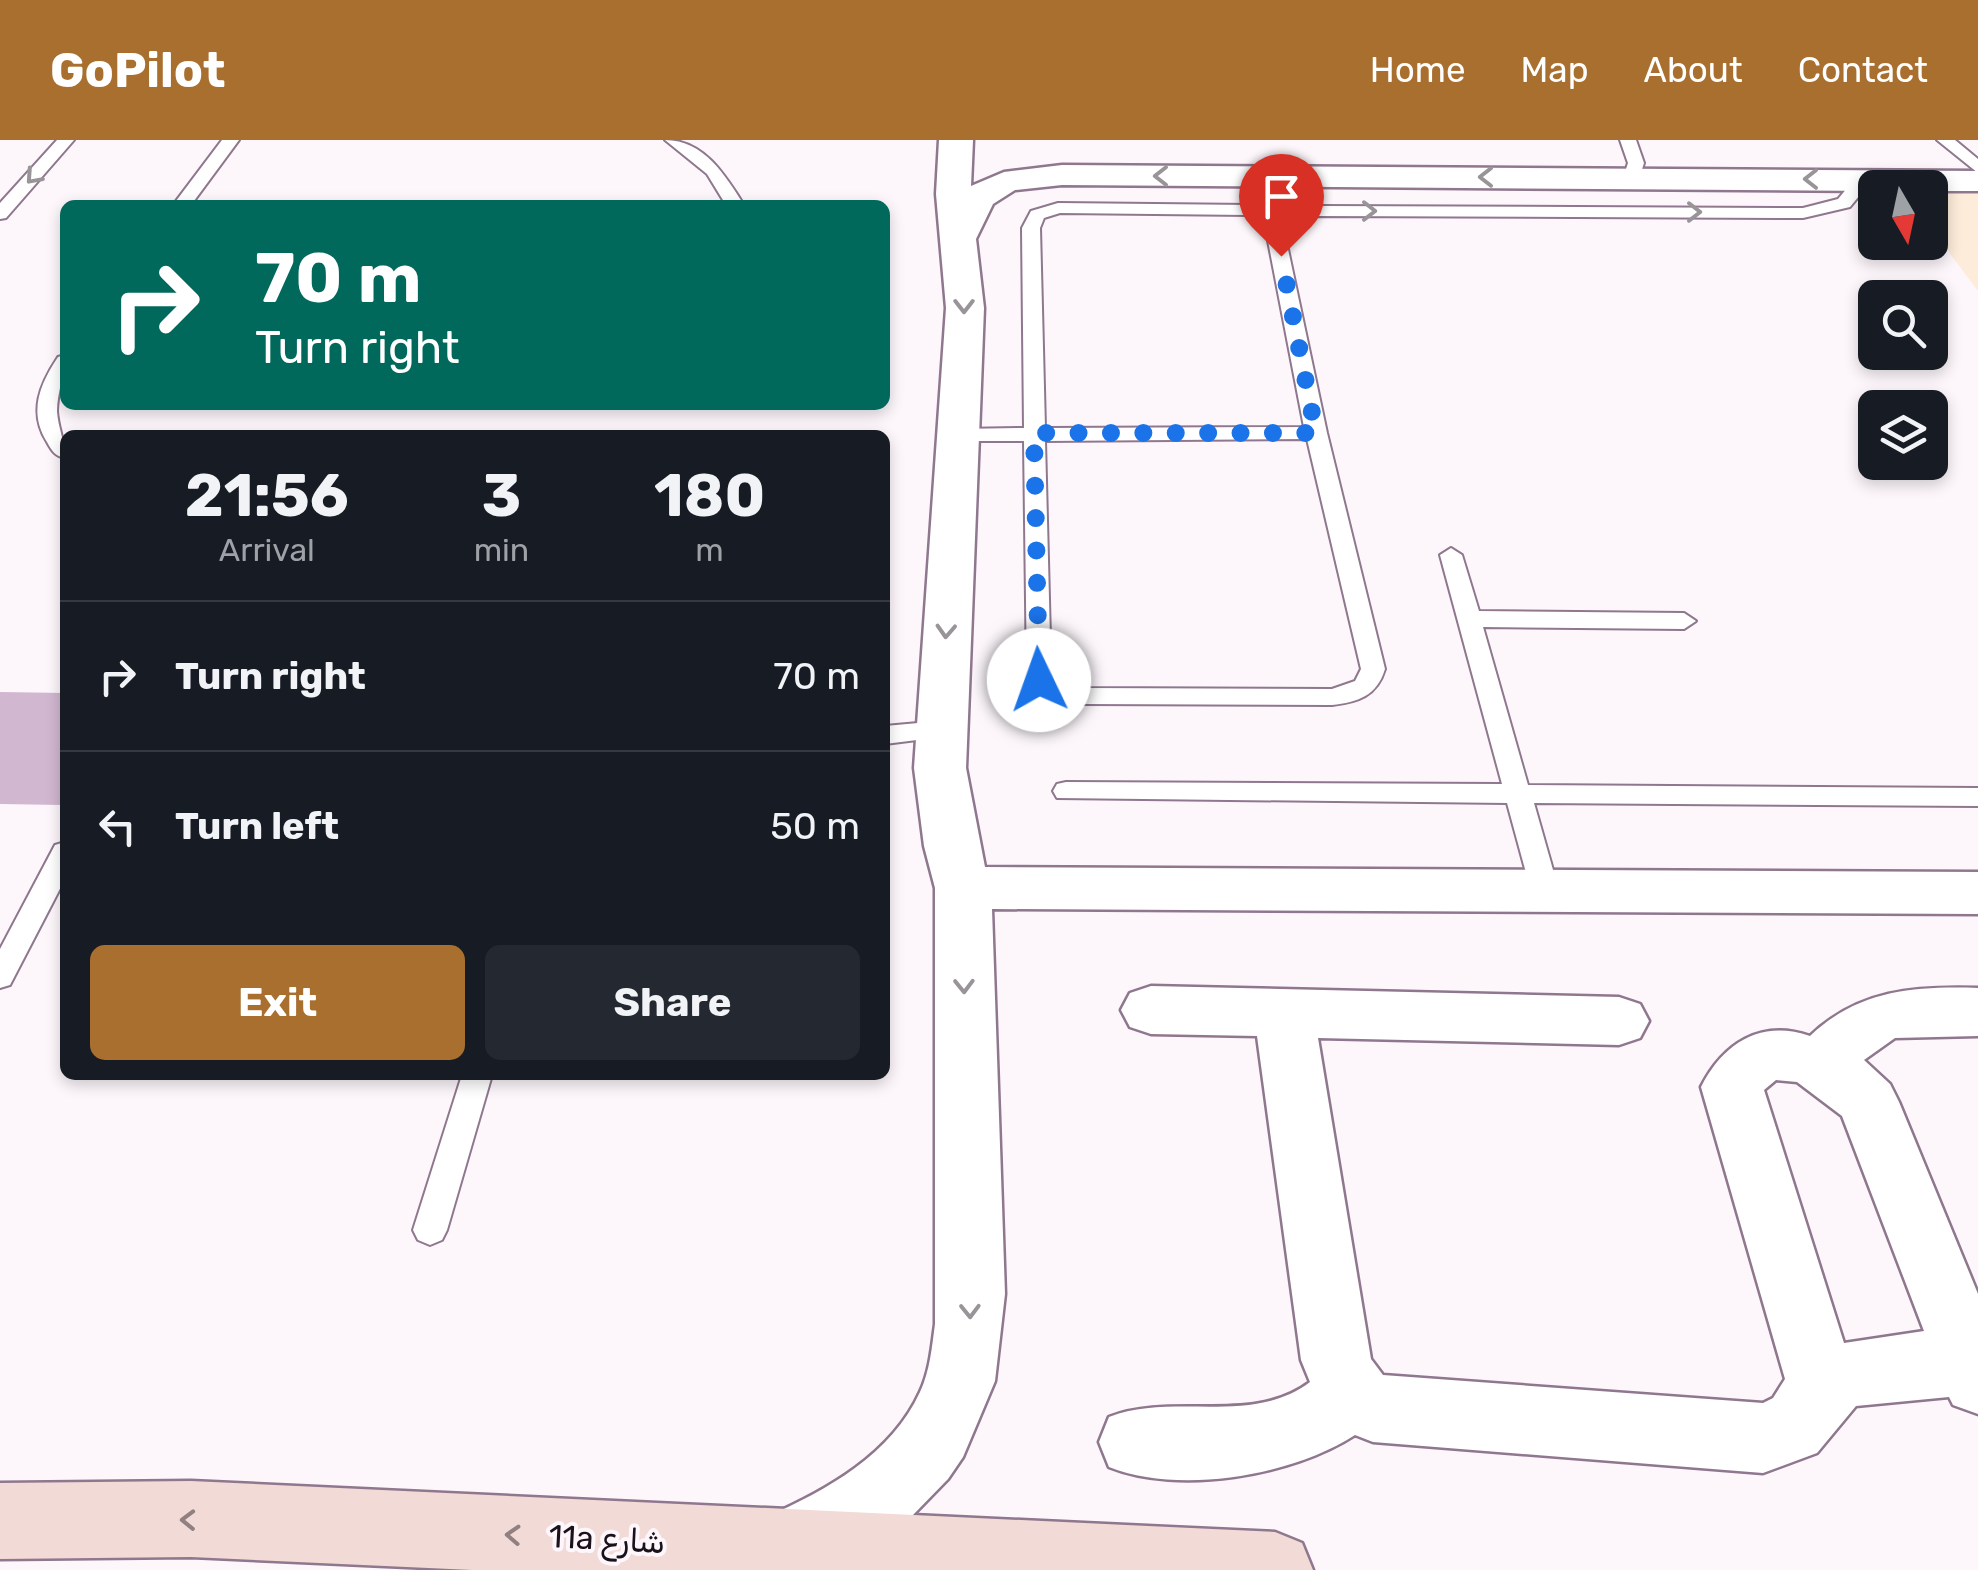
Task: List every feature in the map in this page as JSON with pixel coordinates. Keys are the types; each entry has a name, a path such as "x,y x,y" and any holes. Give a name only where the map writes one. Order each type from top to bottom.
{"street":[{"path":"786,1547 853,1515 900,1479 949,1412 970,1338 963,888 944,806 940,730 965,308 953,194 958,140 1000,166 1062,175"},
{"path":"959,235 968,229 975,204 988,190 1002,183 1062,175 1858,179"},
{"path":"1948,180 1978,180"},
{"path":"963,888 1978,894"},
{"path":"1150,1010 1618,1021"},
{"path":"1821,1063 1857,1028 1875,1018 1923,1011 1978,1012"},
{"path":"1284,1014 1336,1360 1351,1394 1373,1408 1395,1412 1763,1438 1797,1427 1824,1387 1852,1373 1976,1369 1868,1102 1856,1086 1821,1063 1774,1055 1754,1060 1740,1072 1732,1087 1824,1387"},
{"path":"1135,1442 1271,1438 1302,1430 1329,1415 1351,1394"},
{"name":"11a شارع","path":"0,1521 191,1520 1275,1570"}],"lane":[{"path":"0,214 66,140"},
{"path":"186,200 232,140"},
{"path":"672,140 714,171 732,200"},
{"path":"1628,140 1636,163 1632,178"},
{"path":"1946,140 1978,168"},
{"path":"1296,212 1288,193 1300,176"},
{"path":"1272,217 1316,433 1373,669 1371,680 1363,690 1332,698 1082,696 1049,690 1039,680 1036,669 1031,228 1037,215 1058,208 1251,210 1272,217 1296,212 1804,212 1844,203 1858,186"},
{"path":"60,370 45,398 46,419 60,447"},
{"path":"958,435 1316,433"},
{"path":"1451,555 1545,891"},
{"path":"1469,620 1684,621"},
{"path":"890,735 940,730"},
{"path":"1066,791 1978,798"},
{"path":"0,977 60,862"},
{"path":"430,1230 475,1080"}],"shaded area":[{"path":"1948,193 1978,194 1978,291 1948,251"}],"building":[{"path":"0,692 60,693 60,805 0,804"}],"route":[{"path":"1039,680 1034,433 1316,433 1281,256"}]}
